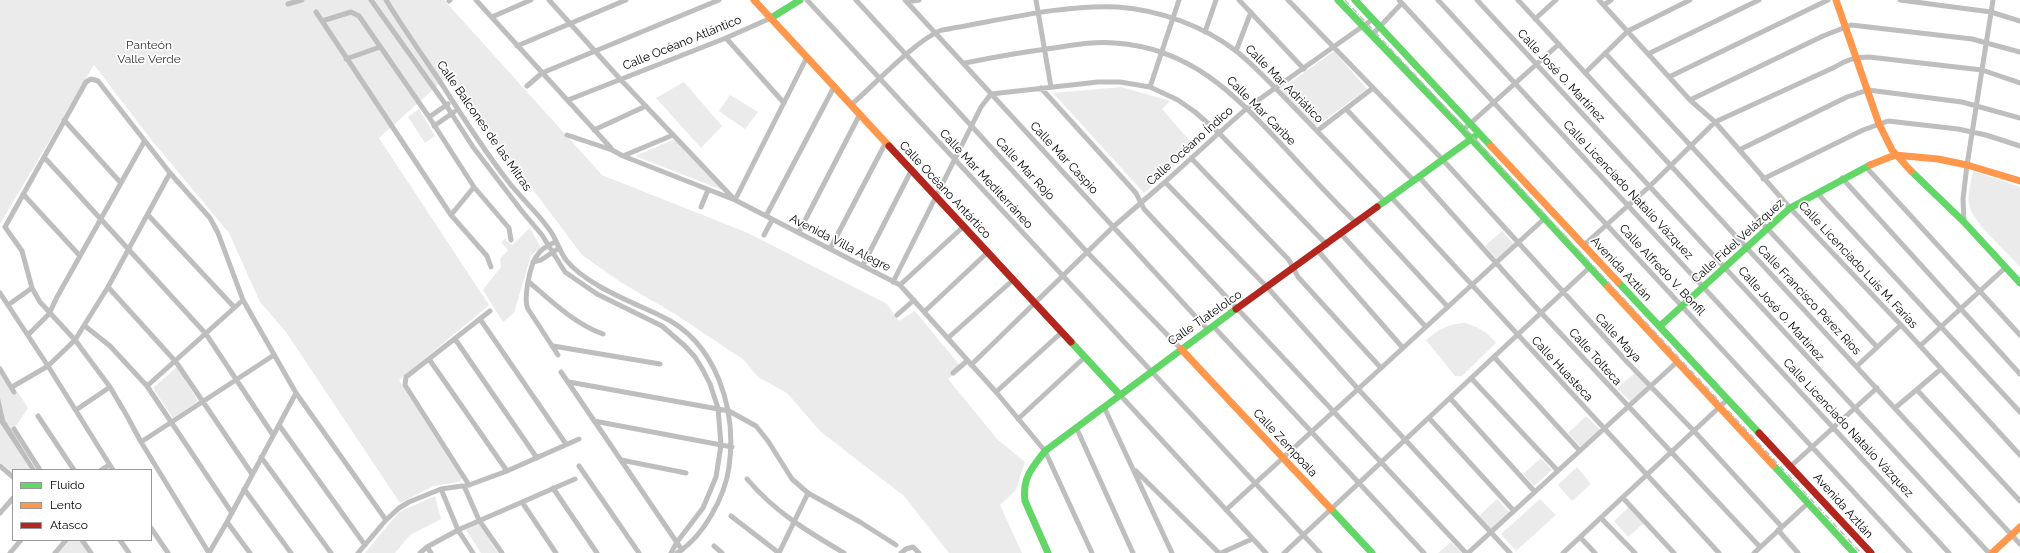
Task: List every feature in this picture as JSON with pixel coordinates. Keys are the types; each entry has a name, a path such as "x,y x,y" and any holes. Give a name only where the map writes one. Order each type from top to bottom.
{"street":[{"path":"288,4 302,0"},
{"name":"Calle Balcones de las Mitras","path":"371,0 452,113 473,147 542,235 565,272 577,281 626,310 662,326 675,336 695,358 713,391 718,408 721,445 716,477 703,508 677,542 671,553"},
{"name":"Calle Balcones de las Mitras","path":"386,0 480,142 506,179 550,230 555,242 566,259 578,271 617,296 668,319 684,331 704,352 723,388 729,411 732,447 727,480 712,515 697,534 682,550 677,553"},
{"path":"476,0 612,150"},
{"path":"492,17 531,0"},
{"path":"549,0 621,80 735,200 807,57"},
{"path":"517,46 626,0"},
{"path":"527,86 542,73 719,0"},
{"name":"Calle Océano Antártico","path":"754,0 1120,394"},
{"name":"Calle Océano Atlántico","path":"568,100 726,38 771,18 800,0"},
{"name":"Calle Mar Mediterráneo","path":"807,0 1152,370 1320,553"},
{"name":"Calle Mar Rojo","path":"856,0 1087,252 1181,349"},
{"path":"906,1 919,0"},
{"path":"1036,0 1051,87"},
{"path":"1150,87 1179,0"},
{"path":"1205,32 1216,0"},
{"path":"1239,0 1304,69"},
{"name":"Calle Maya","path":"1288,0 1443,160 1562,292 1651,388 1694,431 1780,528 1798,553"},
{"name":"Avenida Aztlán","path":"1338,0 1472,139 1853,553"},
{"name":"Avenida Aztlán","path":"1355,0 1471,122 1871,553"},
{"name":"Calle Licenciado Natalio Vázquez","path":"1438,0 1949,553"},
{"name":"Calle José O. Martínez","path":"1477,0 1989,553"},
{"name":"Calle Francisco Pérez Ríos","path":"1518,0 1670,167 1877,388 2020,544"},
{"path":"1535,19 1556,0"},
{"name":"Calle Licenciado Luis M. Farías","path":"1599,0 1690,100 1715,122 1763,179 1901,325 2020,455"},
{"path":"1604,5 1611,0"},
{"path":"1585,73 1628,31 1690,0"},
{"path":"1648,54 1759,0"},
{"path":"1669,77 1828,0"},
{"path":"1836,0 1879,124 1895,154 1913,174 1964,222 2020,284"},
{"path":"1900,0 1991,12 2020,21"},
{"path":"1964,222 1963,199 1967,165 1993,0"},
{"name":"Calle Mar Caspio","path":"906,1 935,33 965,62 991,94 1113,227 1210,328 1313,431 1424,553"},
{"path":"1372,35 1400,1"},
{"name":"Calle Alfredo V. Bonfil","path":"1400,1 1910,553"},
{"name":"Calle Mar Adriático","path":"935,33 1038,14 1081,8 1118,7 1173,18 1205,32 1236,51 1388,200"},
{"path":"316,12 346,59 452,215 487,256 491,267"},
{"path":"322,21 354,12 359,16 474,187 509,228 511,240"},
{"path":"1236,51 1251,12"},
{"name":"Calle Océano Índico","path":"953,373 969,363 1035,304 1113,227 1247,108 1276,89 1373,19"},
{"path":"1690,100 1845,26 1868,26 1987,42 2020,52"},
{"path":"851,105 906,55 935,33"},
{"path":"726,38 784,103"},
{"name":"Calle Mar Caribe","path":"965,62 1045,49 1077,45 1114,43 1130,44 1162,52 1200,70 1221,84 1247,108 1356,223"},
{"path":"1463,130 1559,44"},
{"path":"346,59 380,47"},
{"path":"1605,53 1877,347"},
{"path":"1584,245 1629,206 1715,122 1857,57 1982,70 2020,83"},
{"path":"296,393 209,553 141,442 110,387 75,340 49,314 32,288 22,251 5,227 86,82 91,79 98,81 144,142 210,218 218,233 243,300 296,393 386,520"},
{"path":"894,282 981,107 991,94 1051,87 1120,82 1150,87 1178,100 1195,112 1219,133 1327,245"},
{"path":"766,216 834,86"},
{"path":"1040,88 1136,193 1140,203 1380,462 1467,553 1651,388 1677,362"},
{"path":"1317,131 1373,88"},
{"path":"1740,150 1847,98 1868,90 1977,105 2020,118"},
{"path":"428,117 452,101"},
{"path":"594,130 646,106"},
{"name":"Calle Tolteca","path":"1346,109 1416,179 1496,263 1628,408 1760,547"},
{"path":"434,126 458,110"},
{"path":"799,232 860,114"},
{"path":"64,120 121,183"},
{"path":"1763,179 1849,136 1888,121 1958,129 2020,146"},
{"name":"Calle Tlatelolco","path":"1048,553 1025,501 1024,492 1028,473 1045,451 1152,370 1327,245 1472,139 1479,132"},
{"name":"Avenida Villa Alegre","path":"567,135 612,150 623,156 735,200 900,285 925,311 996,392 1045,451 1092,553"},
{"path":"623,156 673,135"},
{"path":"28,335 49,314 100,219 144,142"},
{"path":"473,147 480,142"},
{"path":"830,249 886,142"},
{"name":"Calle Fidel Velázquez","path":"1660,326 1790,208 1842,178 1878,160 1895,154 1938,159 1967,165 2020,181"},
{"path":"44,157 206,334 274,435"},
{"path":"1191,158 1290,260 1298,277 1381,368"},
{"path":"1866,167 2020,335"},
{"path":"863,265 912,169"},
{"path":"0,369 13,390 48,366 75,340 85,326 129,250 170,173"},
{"path":"1842,178 2020,374"},
{"path":"1165,182 1267,287 1404,440 1510,553"},
{"path":"452,215 474,187"},
{"path":"701,207 708,190"},
{"path":"1818,192 2020,412"},
{"path":"23,194 80,256"},
{"name":"Calle Huasteca","path":"1388,200 1472,285 1719,553"},
{"path":"148,215 234,307"},
{"path":"1365,217 1448,307"},
{"path":"1226,510 1359,390 1381,368 1545,218"},
{"path":"764,235 772,220"},
{"path":"900,285 964,226"},
{"path":"542,235 550,230"},
{"path":"1341,234 1426,327"},
{"path":"555,242 536,256 533,262 525,296 526,305 554,346 558,355"},
{"path":"533,262 541,260 559,248"},
{"path":"1318,251 1403,348"},
{"path":"925,311 988,252"},
{"path":"1284,553 1358,482 1429,418 1590,267"},
{"path":"1920,346 2006,268"},
{"path":"948,338 1013,280"},
{"path":"529,282 589,329 603,334"},
{"path":"108,286 176,362 252,474"},
{"path":"8,305 32,288"},
{"path":"0,293 48,366 112,469"},
{"path":"147,386 176,362 243,300"},
{"path":"897,315 914,300"},
{"path":"490,311 406,377 404,381 466,486 479,520 502,553"},
{"path":"480,319 566,444"},
{"path":"662,326 668,319"},
{"path":"1856,366 1901,325"},
{"path":"85,326 110,346 147,386 232,513"},
{"path":"996,392 1062,332"},
{"path":"455,339 537,458"},
{"path":"554,346 660,364"},
{"name":"Calle Zempoala","path":"1181,349 1372,553"},
{"path":"695,358 704,352"},
{"path":"141,442 274,355"},
{"path":"1018,419 1085,357"},
{"path":"1494,357 1580,451"},
{"path":"429,359 507,471"},
{"path":"1895,408 1941,369"},
{"path":"561,372 682,550"},
{"path":"1471,378 1558,471"},
{"path":"569,382 729,411 756,426 768,441 792,479 808,493 860,522 896,545"},
{"path":"76,410 110,387"},
{"path":"713,391 723,388"},
{"path":"1791,466 1877,388"},
{"path":"1917,390 2020,501"},
{"path":"1120,394 1266,553"},
{"path":"1450,398 1536,492"},
{"path":"1563,553 1672,453 1728,399"},
{"path":"1104,407 1172,553"},
{"path":"38,416 73,469"},
{"path":"1429,418 1514,511"},
{"path":"594,421 732,447"},
{"path":"279,425 364,545"},
{"path":"1076,427 1133,553"},
{"path":"14,428 39,469"},
{"path":"358,553 398,508 409,502 441,489 466,486 507,471 579,439"},
{"path":"262,457 331,553"},
{"path":"621,460 686,472"},
{"path":"103,469 109,465"},
{"path":"0,466 12,476"},
{"path":"579,466 638,553"},
{"path":"1132,467 1220,553 1252,539"},
{"path":"716,477 727,480"},
{"path":"420,553 427,547 458,530 575,479"},
{"path":"747,479 763,498 794,523 844,553"},
{"path":"553,488 597,553"},
{"path":"244,489 291,553"},
{"path":"441,489 458,530 474,553"},
{"path":"731,516 779,553 808,493"},
{"path":"1623,498 1674,553"},
{"path":"0,513 12,499"},
{"path":"522,502 556,553"},
{"path":"1754,553 1808,503"},
{"path":"703,508 712,515"},
{"path":"1601,518 1635,553"},
{"path":"227,522 250,553"},
{"path":"1992,553 2020,527"},
{"path":"689,528 697,534"},
{"path":"152,529 168,553"},
{"path":"1580,537 1595,553"},
{"path":"10,553 20,541"},
{"path":"55,553 65,541"},
{"path":"83,541 91,553"},
{"path":"121,541 129,553"},
{"path":"714,546 722,553"},
{"path":"427,547 431,553"},
{"path":"900,553 913,547 919,553"}],"green space":[{"name":"Panteón Valle Verde","path":"0,0 444,0 602,175 748,233 887,304 899,321 915,311 962,368 948,379 998,440 1025,462 1016,490 1000,505 1022,553 949,553 904,496 821,432 787,393 758,377 744,360 675,314 622,283 582,255 448,76 379,138 489,305 399,380 463,477 459,482 434,486 400,503 286,332 260,302 229,233 153,142 94,65 0,224"},
{"path":"1334,51 1367,89 1315,127 1280,90"},
{"path":"684,82 722,126 701,148 656,98"},
{"path":"1121,87 1170,101 1162,109 1195,147 1144,193 1053,93"},
{"path":"730,95 758,112 745,129 719,111"},
{"path":"419,109 435,136 425,143 408,117"},
{"path":"675,139 725,191 635,156"},
{"path":"1973,171 2020,187 2020,267 1973,215 1968,199"},
{"path":"530,228 541,248 531,255 514,313 503,322 483,290 501,267 500,259 508,250 501,242 506,238 506,241 512,245"},
{"path":"1502,231 1514,244 1497,259 1485,246"},
{"path":"1465,323 1482,330 1496,343 1462,376 1455,376 1426,340 1444,328"},
{"path":"177,367 198,401 173,418 153,388"},
{"path":"0,370 14,392 18,392 28,408 14,429 39,469 12,469 12,472 0,462"},
{"path":"1635,373 1647,386 1631,402 1617,388"},
{"path":"1586,416 1600,430 1581,447 1568,433"},
{"path":"1541,458 1552,470 1534,486 1523,474"},
{"path":"1577,467 1591,484 1572,501 1558,485"},
{"path":"435,496 441,519 410,535 395,553 365,553 399,512"},
{"path":"1497,499 1510,513 1492,530 1479,516"},
{"path":"1540,499 1556,515 1516,551 1501,534"},
{"path":"1630,506 1645,522 1628,537 1614,521"},
{"path":"478,523 498,553 481,553 466,530"},
{"path":"65,541 83,541 91,553 55,553"},
{"path":"1451,542 1462,553 1438,553"}],"shaded area":[{"path":"0,398 5,420 35,469 30,469 0,423"}],"railway":[{"path":"1345,0 1861,553"}],"traffic: fast":[{"path":"771,18 800,0"},
{"path":"1338,0 1463,130 1608,287"},
{"path":"1355,0 1491,146"},
{"path":"1377,207 1474,137"},
{"path":"1660,326 1790,208 1870,165"},
{"path":"1911,171 1964,222 2020,283"},
{"path":"1618,282 1759,433"},
{"path":"1048,553 1025,501 1024,493 1029,474 1040,457 1045,451 1236,309"},
{"path":"1071,342 1120,395"},
{"path":"1773,465 1854,553"},
{"path":"1331,509 1372,553"}],"traffic: slow":[{"path":"754,0 889,146"},
{"path":"1836,0 1879,124 1892,150 1911,171"},
{"path":"1491,146 1618,282"},
{"path":"1870,165 1895,155 1938,159 1967,165 2020,181"},
{"path":"1608,287 1773,465"},
{"path":"1181,349 1331,509"},
{"path":"1992,553 2020,527"}],"traffic: jam":[{"path":"889,146 1071,342"},
{"path":"1236,309 1377,207"},
{"path":"1759,433 1871,553"}]}
